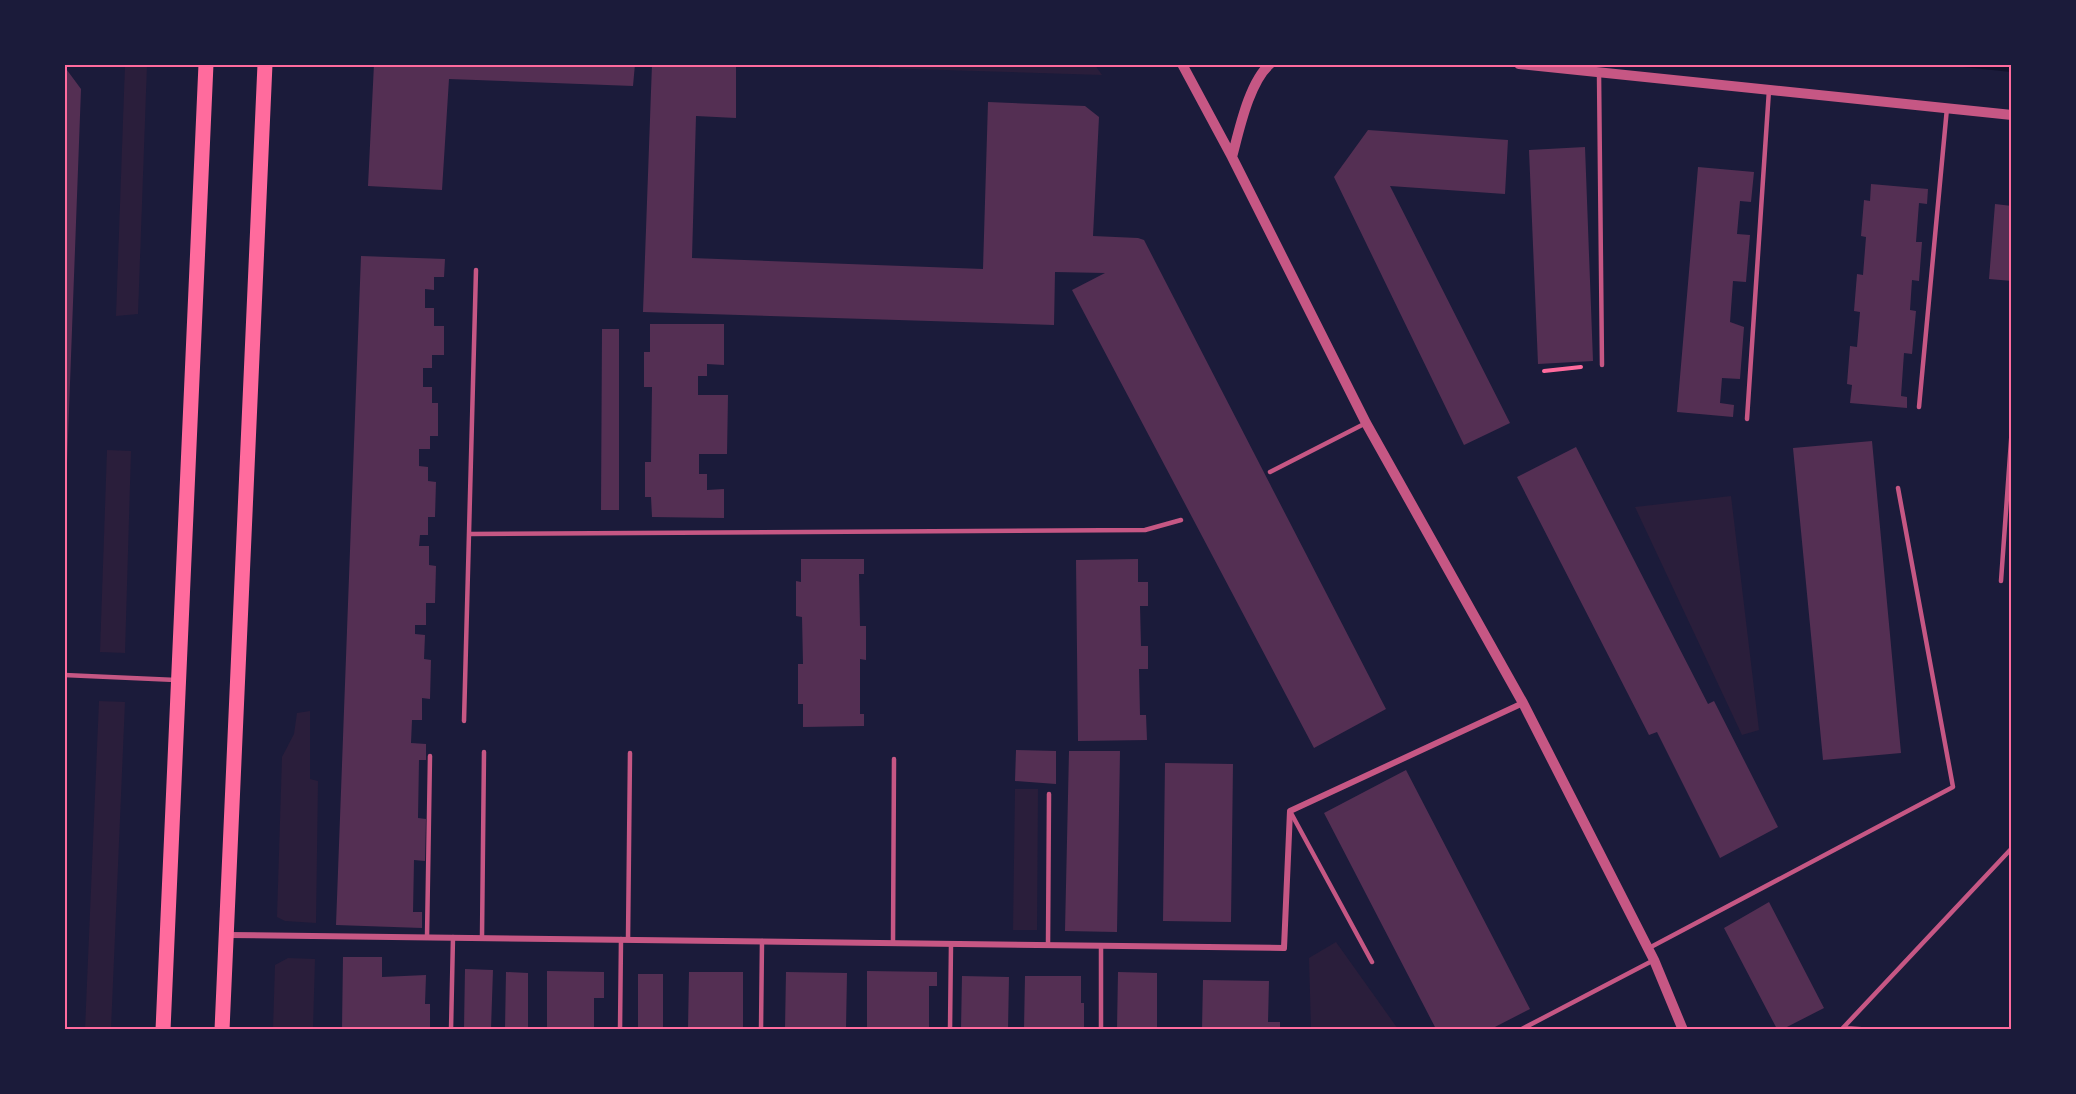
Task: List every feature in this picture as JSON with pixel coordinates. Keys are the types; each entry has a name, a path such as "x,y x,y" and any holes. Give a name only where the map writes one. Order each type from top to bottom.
{"main road":[{"path":"163,1029 206,64"},
{"path":"222,1029 265,64"}],"street":[{"path":"1182,64 1232,157 1366,423 1523,703 1654,960 1683,1029"},
{"path":"1232,157 1244,111 1263,70 1270,64"},
{"path":"1518,64 2012,115"},
{"path":"227,935 1284,948 1290,810 1523,703"}],"lane":[{"path":"1599,73 1602,365"},
{"path":"1748,419 1769,90"},
{"path":"1919,407 1947,108"},
{"path":"464,721 476,270"},
{"path":"1270,472 1366,423"},
{"path":"2001,581 2012,427"},
{"path":"1648,948 1953,787 1898,488"},
{"path":"469,534 1145,530 1181,520"},
{"path":"64,675 179,680"},
{"path":"482,938 484,752"},
{"path":"620,1029 630,753"},
{"path":"427,938 430,756"},
{"path":"893,943 894,759"},
{"path":"1048,945 1049,794"},
{"path":"1290,810 1372,962"},
{"path":"1843,1029 2012,848"},
{"path":"451,1029 453,938"},
{"path":"761,1029 762,941"},
{"path":"950,1029 951,944"},
{"path":"1101,946 1101,1029"},
{"path":"1520,1029 1654,960"},
{"path":"1843,1029 1872,1029"}],"path":[{"path":"1544,371 1602,365"}],"shaded area":[{"path":"879,64 1095,65 1102,75 879,68"},
{"path":"125,65 147,65 138,314 116,316"},
{"path":"1944,65 2011,65 2011,72"},
{"path":"107,450 131,451 125,653 100,652"},
{"path":"1731,496 1759,730 1742,735 1635,507"},
{"path":"99,701 125,702 111,1029 85,1030"},
{"path":"310,711 310,779 318,781 316,923 285,921 277,917 282,757 294,734 297,713"},
{"path":"1015,789 1038,789 1037,930 1013,930"},
{"path":"1336,942 1398,1029 1311,1029 1309,958"},
{"path":"288,958 315,959 313,1029 273,1029 275,965"}],"building":[{"path":"374,64 635,64 633,86 449,79 442,190 368,186"},
{"path":"652,64 736,64 736,118 696,116 692,258 983,269 988,102 1085,106 1099,117 1093,236 1144,240 1386,709 1314,748 1072,290 1105,273 1055,272 1054,325 643,312"},
{"path":"64,66 81,89 66,490 64,490"},
{"path":"1368,130 1508,140 1505,194 1390,186 1510,423 1464,445 1334,177"},
{"path":"1585,147 1593,361 1538,364 1529,150"},
{"path":"1698,167 1754,172 1751,202 1740,201 1737,234 1750,235 1746,282 1733,281 1730,322 1744,327 1740,379 1722,378 1720,403 1734,405 1733,417 1677,412"},
{"path":"1871,184 1928,189 1927,204 1919,203 1916,242 1922,242 1919,281 1912,280 1910,310 1916,311 1912,354 1904,353 1901,396 1907,397 1907,408 1850,403 1852,385 1847,384 1850,346 1857,347 1860,312 1854,311 1857,274 1863,275 1866,237 1861,236 1864,200 1870,201"},
{"path":"1995,204 2012,206 2012,281 1989,279"},
{"path":"361,256 445,259 444,277 434,277 434,290 425,289 425,308 434,308 434,326 444,326 444,355 432,355 432,368 423,368 423,387 432,387 432,403 438,403 438,436 430,436 430,449 419,449 419,466 428,467 428,481 436,482 435,517 428,517 428,535 420,535 419,546 429,546 429,565 436,566 435,603 426,603 426,625 415,625 415,634 425,635 424,659 431,660 430,699 422,698 422,720 412,720 411,743 426,744 426,760 419,760 418,818 426,819 425,861 414,860 413,912 422,912 422,928 336,925"},
{"path":"650,324 724,324 724,365 707,364 707,376 698,376 698,395 728,395 727,454 699,454 699,474 707,474 707,490 724,489 724,518 652,517 651,497 645,497 645,462 651,462 652,387 644,387 644,352 650,352"},
{"path":"602,329 619,329 619,510 601,510"},
{"path":"1872,441 1901,753 1823,760 1793,448"},
{"path":"1576,447 1708,704 1714,701 1778,827 1720,858 1657,732 1649,735 1517,477"},
{"path":"801,559 864,559 864,574 859,574 860,626 866,626 866,660 860,659 860,714 864,714 864,726 803,727 803,704 798,704 798,664 803,664 802,617 796,616 796,581 801,582"},
{"path":"1138,559 1138,582 1148,582 1148,606 1140,606 1141,646 1148,646 1148,669 1139,669 1140,715 1146,715 1147,740 1078,741 1076,560"},
{"path":"1016,750 1056,751 1056,784 1015,781"},
{"path":"1069,751 1120,751 1117,932 1065,931"},
{"path":"1165,763 1233,764 1231,922 1163,921"},
{"path":"1406,770 1530,1009 1491,1029 1436,1029 1324,813"},
{"path":"1769,902 1824,1008 1783,1029 1777,1029 1724,928"},
{"path":"343,957 382,957 382,977 426,975 425,1004 430,1004 430,1029 342,1029"},
{"path":"465,969 493,970 491,1029 464,1029"},
{"path":"547,971 604,972 604,998 594,998 594,1029 547,1029"},
{"path":"867,971 937,972 937,986 929,986 929,1029 867,1029"},
{"path":"506,972 528,973 528,1029 505,1029"},
{"path":"689,972 743,972 743,1029 688,1029"},
{"path":"786,972 847,973 846,1029 785,1029"},
{"path":"1118,972 1157,973 1157,1029 1117,1029"},
{"path":"638,974 663,974 663,1029 638,1029"},
{"path":"962,976 1009,977 1008,1029 961,1029"},
{"path":"1025,976 1081,976 1084,1029 1024,1029"},
{"path":"1203,980 1269,981 1268,1022 1280,1022 1280,1029 1202,1029"}]}
